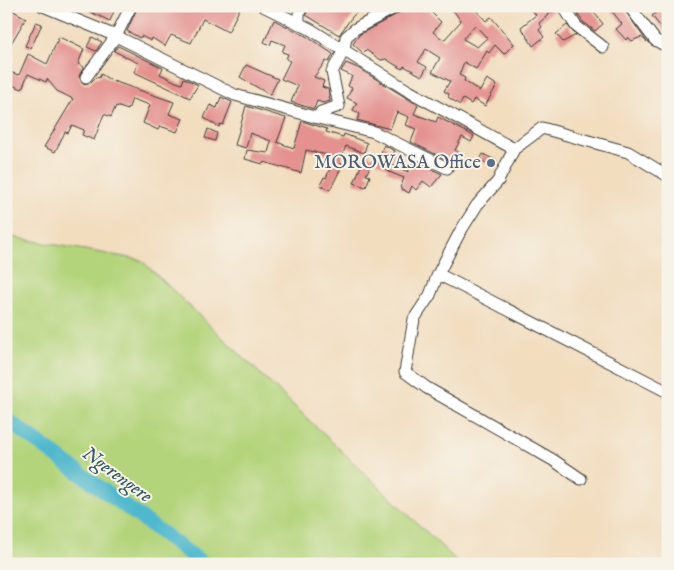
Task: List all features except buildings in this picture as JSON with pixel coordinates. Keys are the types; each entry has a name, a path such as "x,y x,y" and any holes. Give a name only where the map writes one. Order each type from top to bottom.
{"street":[{"path":"43,6 116,36 192,72 235,95 374,132 448,168"},
{"path":"86,77 116,36 131,6"},
{"path":"263,6 344,50 458,120 514,149"},
{"path":"299,24 298,14 302,6"},
{"path":"318,118 321,112 339,106 332,72 344,50 346,38 355,29 398,6"},
{"path":"562,6 576,26 603,47"},
{"path":"629,6 655,40 668,47"},
{"path":"581,479 553,460 427,388 405,372 414,318 430,295 438,274 477,205 498,181 514,149 542,128 628,152 668,176"},
{"path":"438,274 668,392"}],"green space":[{"path":"6,236 141,260 460,564 6,564"}],"waterway":[{"name":"Ngerengere","path":"6,419 204,564"}],"place":[{"name":"MOROWASA Office","path":"491,163"}]}
